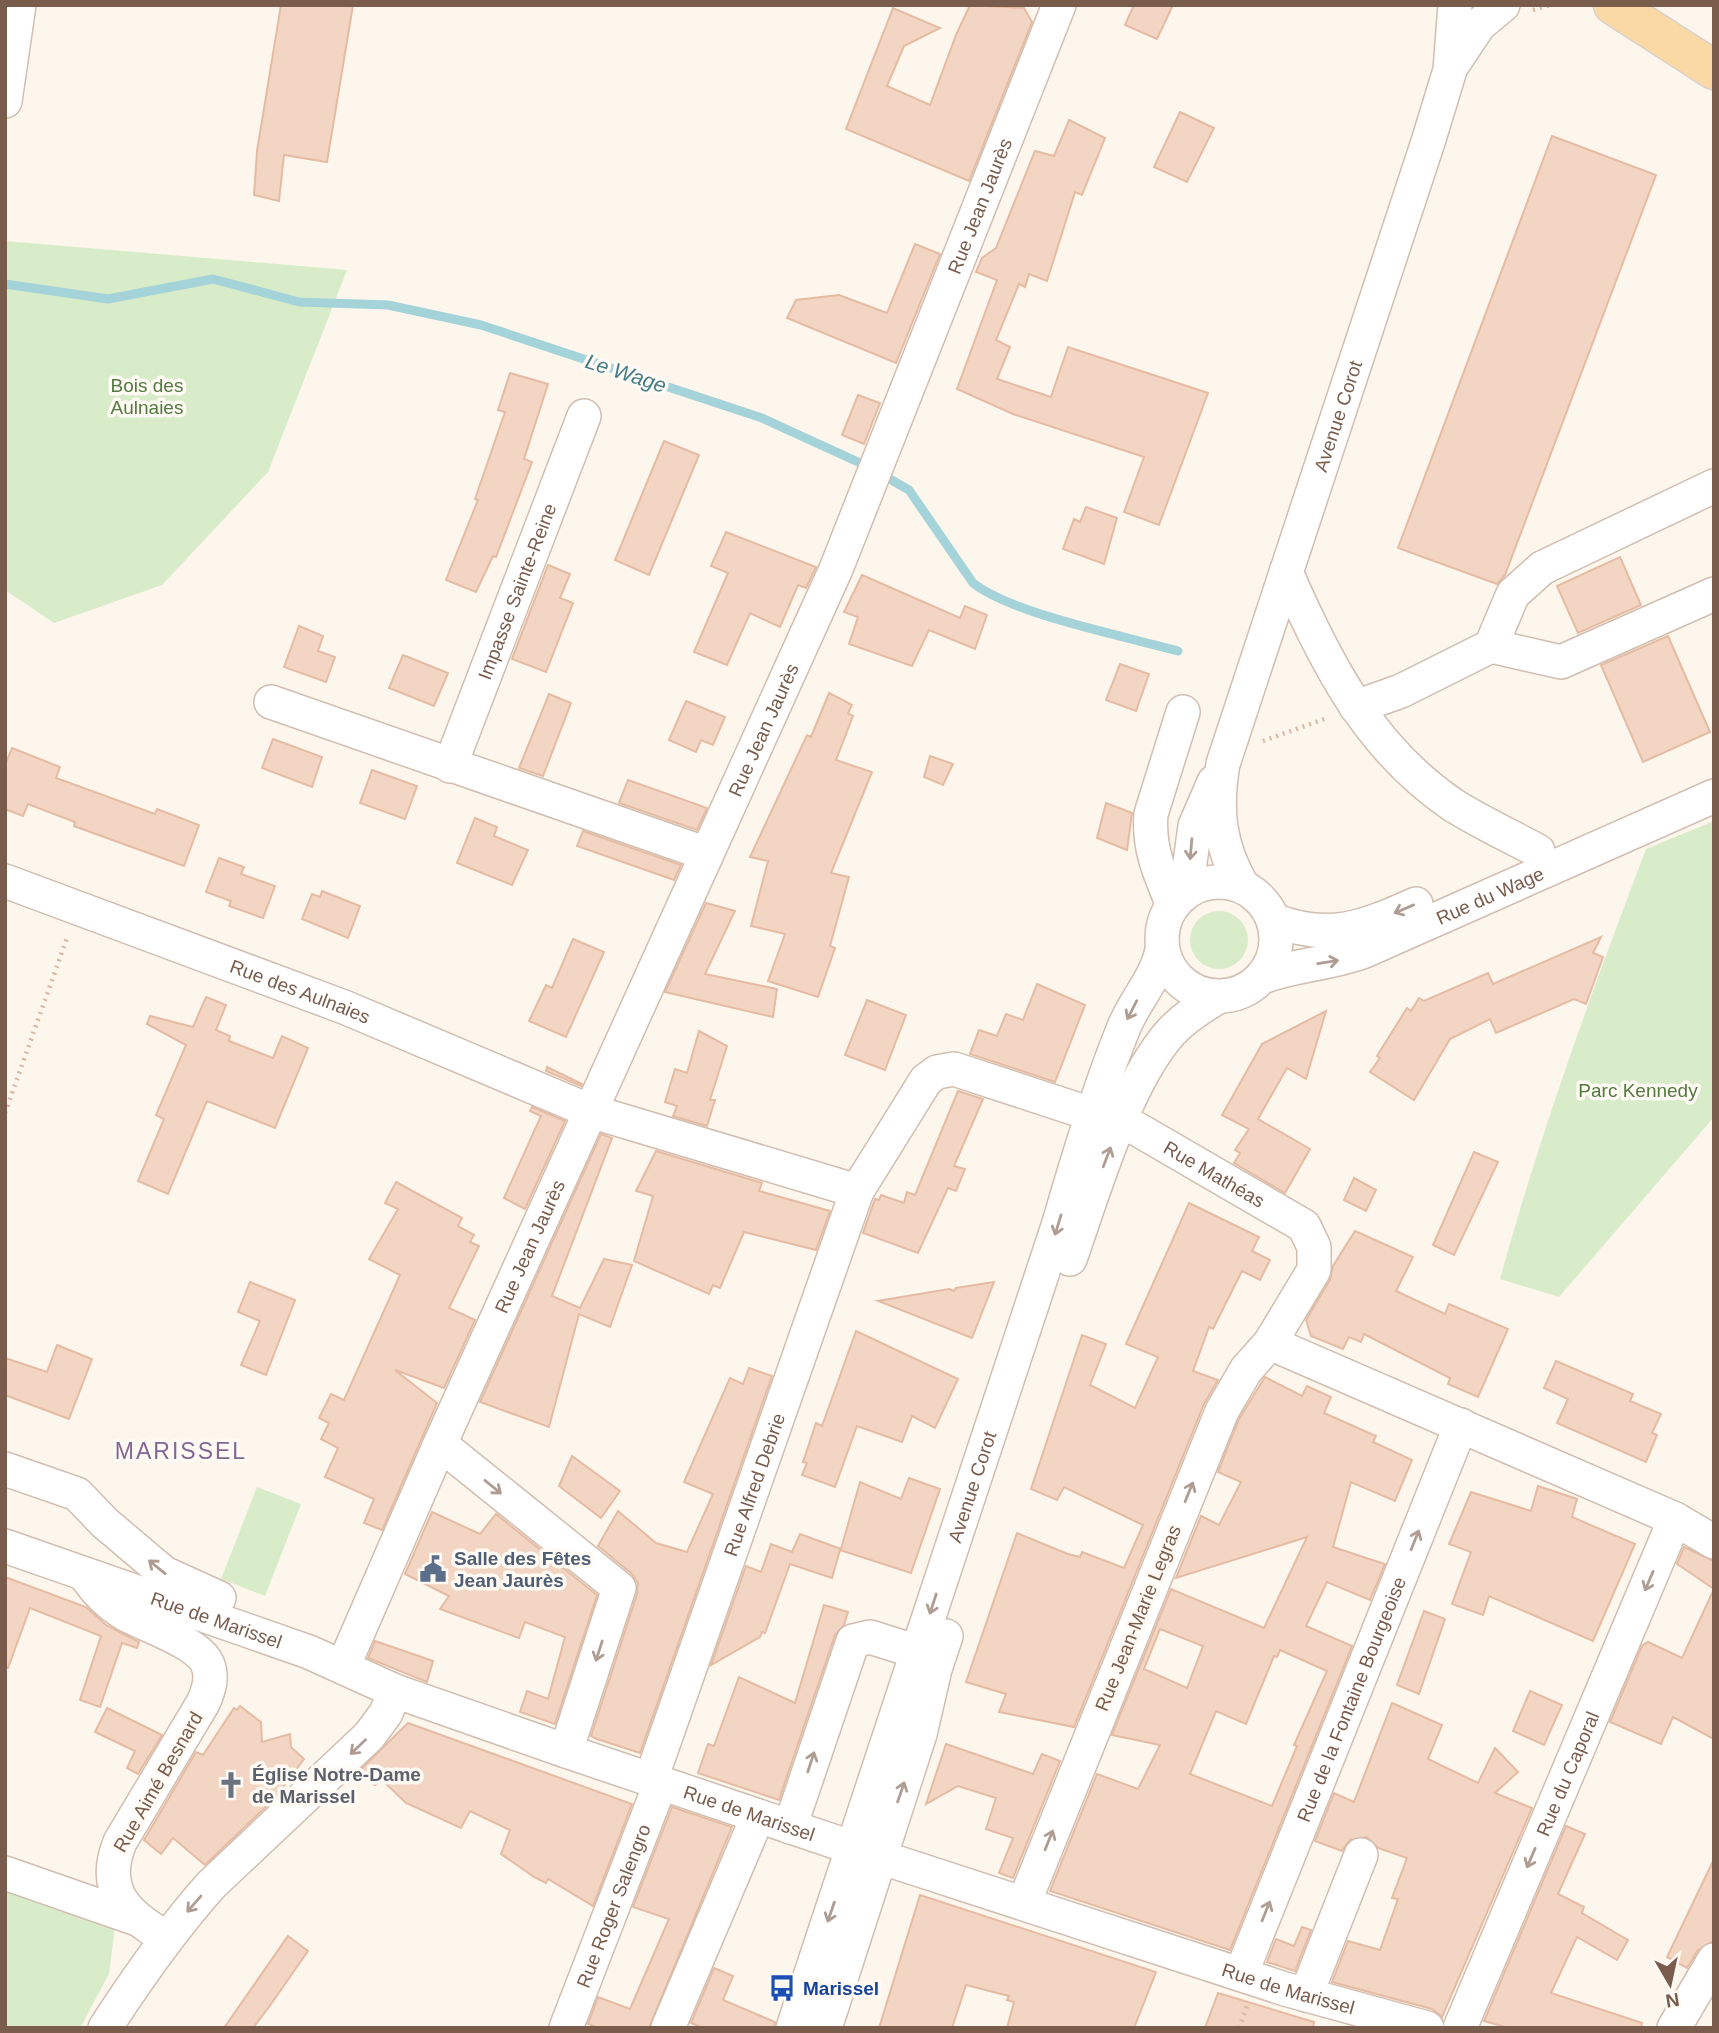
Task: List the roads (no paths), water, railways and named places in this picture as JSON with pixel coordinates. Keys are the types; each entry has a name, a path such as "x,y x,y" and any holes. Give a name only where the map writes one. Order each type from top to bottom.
{"main road":[{"path":"1612,5 1714,71"},
{"path":"1653,5 1714,47"}],"street":[{"path":"5,101 19,5"},
{"name":"Rue Jean Jaurès","path":"343,1667 440,1444 825,593 883,453 1059,5"},
{"name":"Avenue Corot","path":"825,2028 867,1853 928,1655 1061,1286 1106,1119 1125,1024 1156,972 1163,950 1164,922 1180,899 1195,826 1225,760 1450,70 1455,5"},
{"name":"Avenue Corot","path":"1450,70 1479,26 1503,5"},
{"name":"Impasse Sainte-Reine","path":"450,766 584,416"},
{"path":"1491,646 1513,594 1542,568 1714,486"},
{"path":"1286,572 1319,647 1356,707 1391,751 1433,790 1455,806 1538,851"},
{"path":"1356,707 1401,691 1491,646 1561,662 1714,594"},
{"path":"271,702 706,854"},
{"path":"1183,712 1151,814 1153,859 1180,899 1202,884 1218,882 1243,887"},
{"name":"Avenue Corot","path":"1225,760 1218,798 1220,835 1243,887 1258,897 1273,920"},
{"name":"Rue du Wage","path":"1273,920 1312,931 1352,929 1714,774"},
{"name":"Rue du Wage","path":"1262,978 1291,968 1336,961 1361,953 1714,796"},
{"name":"Rue des Aulnaies","path":"5,881 332,1002 590,1111"},
{"path":"1262,978 1272,963 1276,946 1273,920"},
{"path":"1163,950 1168,966 1179,980 1201,994 1218,997"},
{"name":"Avenue Corot","path":"1106,1119 1181,1021 1218,997 1242,992 1262,978"},
{"name":"Rue Mathéas","path":"857,1191 926,1080 937,1072 962,1070 1106,1119 1166,1144 1296,1219 1310,1236 1314,1247 1314,1270 1270,1343"},
{"path":"590,1111 857,1191"},
{"name":"Rue Alfred Debrie","path":"656,1781 857,1191"},
{"path":"1270,1343 1675,1518 1714,1542"},
{"name":"Rue Jean-Marie Legras","path":"1024,1903 1222,1411 1246,1370 1270,1343"},
{"name":"Rue de la Fontaine Bourgeoise","path":"1241,1974 1461,1426"},
{"path":"440,1444 619,1588 566,1751"},
{"path":"5,1469 77,1494 105,1523 164,1573 192,1588 315,1635 343,1667"},
{"name":"Rue du Caporal","path":"1460,2028 1675,1518"},
{"name":"Rue de Marissel","path":"5,1546 343,1667 395,1691 790,1827 1306,1995 1427,2028"},
{"name":"Rue de Marissel","path":"82,1572 108,1603 199,1654 209,1668 209,1689"},
{"path":"790,1827 849,1647 860,1637 870,1637 928,1655"},
{"name":"Rue Aimé Besnard","path":"165,1937 134,1918 119,1899 114,1877 114,1858 120,1842 209,1689"},
{"path":"105,2028 165,1937 211,1885 369,1736 386,1713 395,1691"},
{"name":"Rue Roger Salengro","path":"567,2027 656,1781"},
{"path":"668,2028 758,1816"},
{"name":"Avenue Corot","path":"793,2028 867,1853"},
{"path":"1306,1995 1361,1855"},
{"path":"5,1873 134,1918"},
{"path":"1674,2028 1714,1960"}],"waterway":[{"name":"Le Wage","path":"5,284 108,299 213,279 299,302 388,305 481,325 762,418 869,467"},
{"name":"Le Wage","path":"881,474 909,490 973,583 991,594 1041,614 1178,651"}],"place":[{"name":"Salle des Fêtes Jean Jaurès","path":"433,1569"},
{"name":"Église Notre-Dame de Marissel","path":"231,1785"},
{"name":"Marissel","path":"782,1988"}],"district":[{"name":"MARISSEL","path":"181,1451"}],"park label":[{"name":"Bois des Aulnaies","path":"147,396"},
{"name":"Parc Kennedy","path":"1638,1090"}]}
